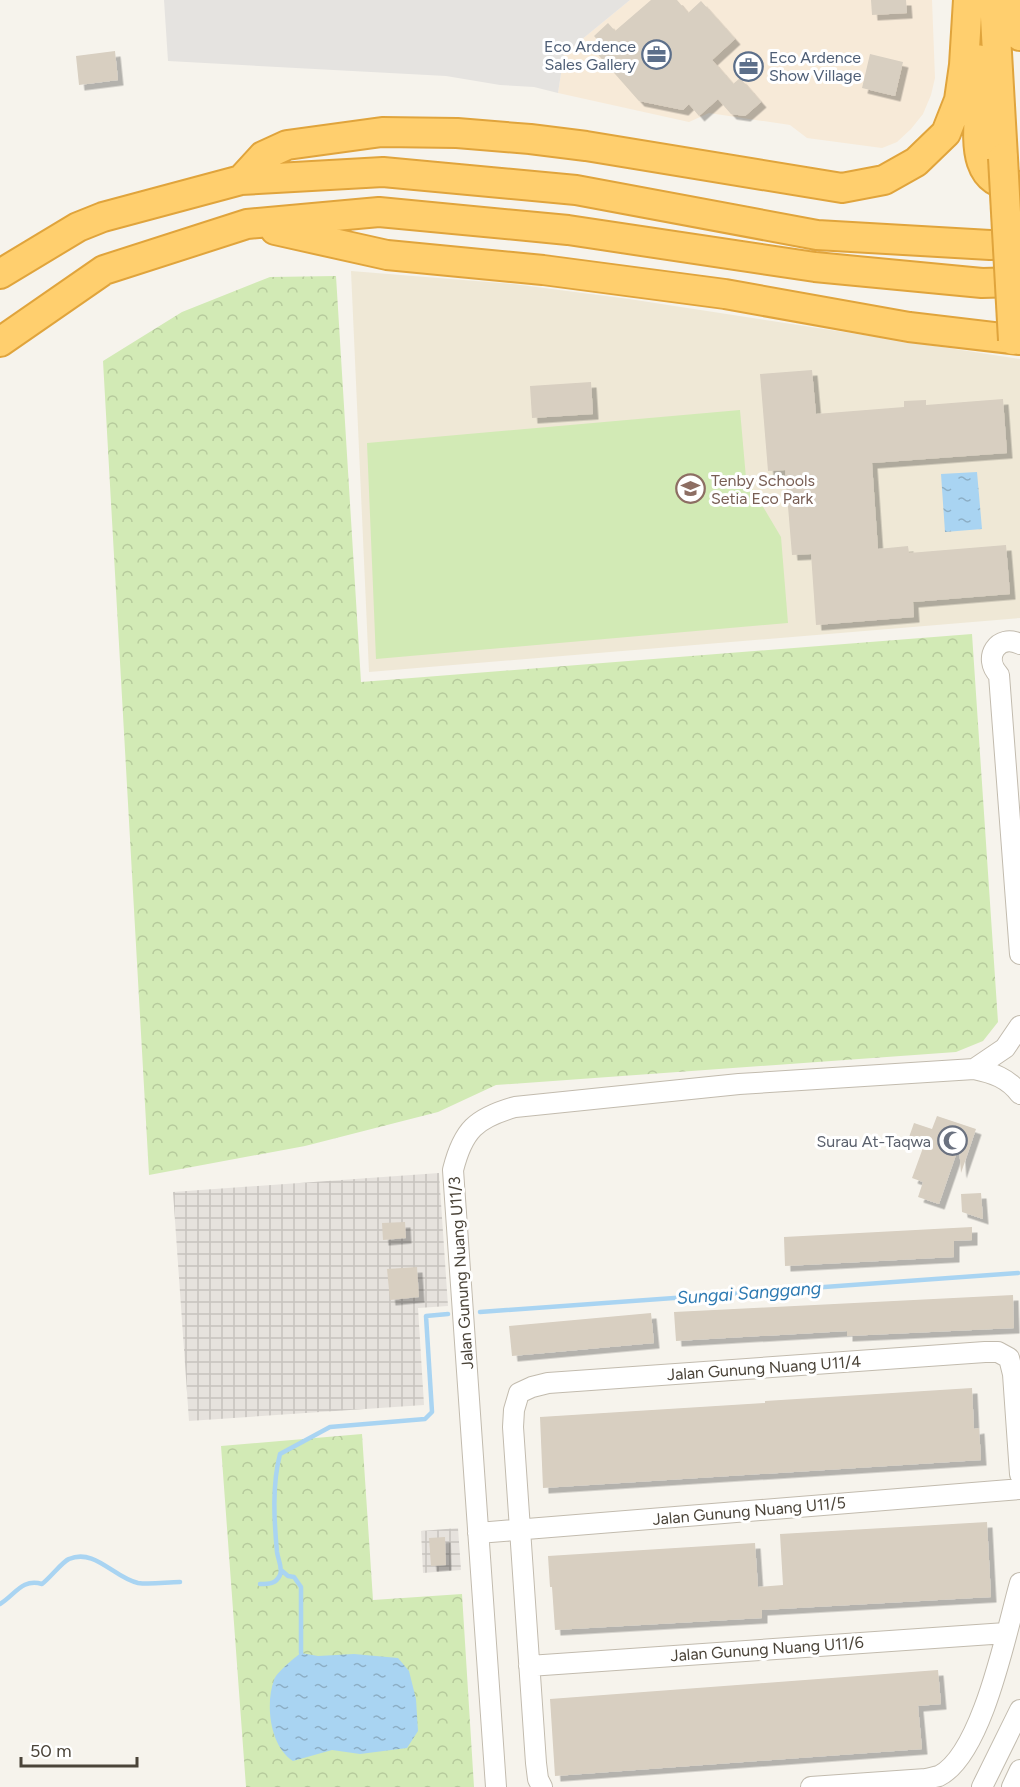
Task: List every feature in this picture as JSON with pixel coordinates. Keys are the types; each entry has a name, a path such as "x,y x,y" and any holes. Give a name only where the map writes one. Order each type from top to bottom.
{"highway":[{"path":"241,180 263,156 287,145 382,132 457,133 530,139 842,188 884,180 916,162 946,133 959,100 970,0"},
{"path":"970,0 980,90 979,154 985,169 1000,185 1020,186"},
{"path":"247,224 387,255 543,270 725,294 909,327 1016,340 993,0"},
{"path":"1018,0 1020,36"},
{"path":"0,274 78,226 103,217 241,180 382,171 576,190 817,236 990,246 1020,244"},
{"path":"0,342 104,270 247,224 379,212 568,230 815,267 982,283 1020,282"}],"street":[{"path":"1020,644 1011,640 999,644 994,648 991,661 999,675 1020,954"},
{"path":"974,1069 1005,1048 1020,1026"},
{"name":"Jalan Gunung Nuang U11/3","path":"496,1787 453,1170 459,1148 467,1132 495,1113 515,1107 740,1084 974,1069 999,1075 1015,1087 1020,1094"},
{"name":"Jalan Gunung Nuang U11/4","path":"520,1530 513,1427 514,1410 519,1393 548,1383 998,1352 1009,1358 1013,1374 1020,1474"},
{"name":"Jalan Gunung Nuang U11/5","path":"478,1533 1020,1489"},
{"path":"520,1530 536,1763 538,1779 542,1787"},
{"path":"811,1787 926,1779 940,1775 955,1762 968,1744 988,1699 1020,1583"},
{"name":"Jalan Gunung Nuang U11/6","path":"529,1665 1006,1633"},
{"path":"982,1787 1020,1710"},
{"path":"1011,1787 1020,1770"}],"shaded area":[{"path":"164,0 630,0 564,54 558,93 534,87 500,85 446,76 168,61"},
{"name":"Eco Ardence Show Village","path":"630,0 932,0 935,78 931,95 923,114 911,129 897,142 882,148 807,138 790,125 709,113 689,122 558,93 564,54"},
{"name":"Tenby Schools Setia Eco Park","path":"351,271 513,284 629,299 1020,359 1020,618 369,672"},
{"path":"439,1173 448,1306 418,1308 424,1405 189,1421 173,1192"},
{"path":"458,1528 461,1570 423,1573 421,1531"}],"green space":[{"path":"336,276 361,682 972,634 998,1022 983,1041 956,1052 496,1085 438,1112 305,1146 149,1175 103,361 182,312 270,277"},
{"path":"740,410 746,478 781,537 788,623 376,659 367,443"},
{"path":"362,1434 373,1600 462,1594 474,1787 246,1787 221,1446"}],"water":[{"path":"977,472 982,529 945,532 941,474"},
{"path":"301,1653 318,1656 354,1654 398,1658 409,1671 416,1699 418,1731 407,1748 360,1754 332,1750 293,1761 285,1754 279,1746 272,1724 271,1690 278,1674"}],"building":[{"name":"Eco Ardence Sales Gallery","path":"651,0 677,0 688,13 701,1 735,39 712,60 733,84 740,78 761,102 745,116 731,114 718,99 699,116 689,104 683,110 639,101 594,50 601,44 594,36 608,23 615,31"},
{"path":"871,0 906,0 907,13 872,15"},
{"path":"115,51 118,80 79,85 76,56"},
{"path":"870,54 903,62 895,96 862,88"},
{"path":"812,370 816,414 904,407 904,401 926,400 926,405 1003,399 1007,453 872,463 878,549 908,546 909,553 1006,545 1010,594 913,602 914,617 816,625 811,554 792,555 785,470 768,471 760,374"},
{"path":"591,382 593,414 532,418 530,386"},
{"path":"937,1116 976,1129 961,1173 959,1146 939,1204 918,1197 923,1182 912,1178 924,1145 908,1140 914,1123 932,1129"},
{"path":"981,1193 983,1219 962,1212 961,1194"},
{"path":"405,1222 406,1238 383,1240 382,1223"},
{"path":"972,1227 972,1240 954,1241 954,1257 785,1266 784,1237"},
{"path":"417,1267 419,1297 390,1300 387,1269"},
{"path":"1013,1295 1014,1328 847,1336 847,1331 676,1341 674,1312"},
{"path":"651,1313 654,1343 512,1356 509,1326"},
{"path":"972,1388 974,1429 979,1428 981,1460 543,1488 540,1417"},
{"path":"987,1522 991,1597 762,1610 762,1618 555,1630 548,1556 755,1543 758,1587 783,1585 780,1534"},
{"path":"445,1537 446,1565 431,1566 429,1538"},
{"path":"938,1670 941,1704 918,1706 922,1749 555,1776 550,1699"}],"waterway":[{"name":"Sungai Sanggang","path":"480,1312 1018,1273"},
{"name":"Sungai Sanggang","path":"260,1584 274,1582 281,1572 277,1552 274,1503 280,1454 330,1427 425,1419 432,1412 426,1316 448,1314"},
{"name":"Sungai Sanggang","path":"0,1604 24,1585 42,1584 66,1560 78,1557 96,1560 121,1576 138,1583 180,1582"},
{"path":"281,1570 288,1576 294,1577 301,1587 301,1653"}],"place":[{"name":"Eco Ardence Sales Gallery","path":"657,55"},
{"name":"Eco Ardence Show Village","path":"748,66"},
{"name":"Tenby Schools Setia Eco Park","path":"690,489"},
{"name":"Surau At-Taqwa","path":"952,1141"}]}
